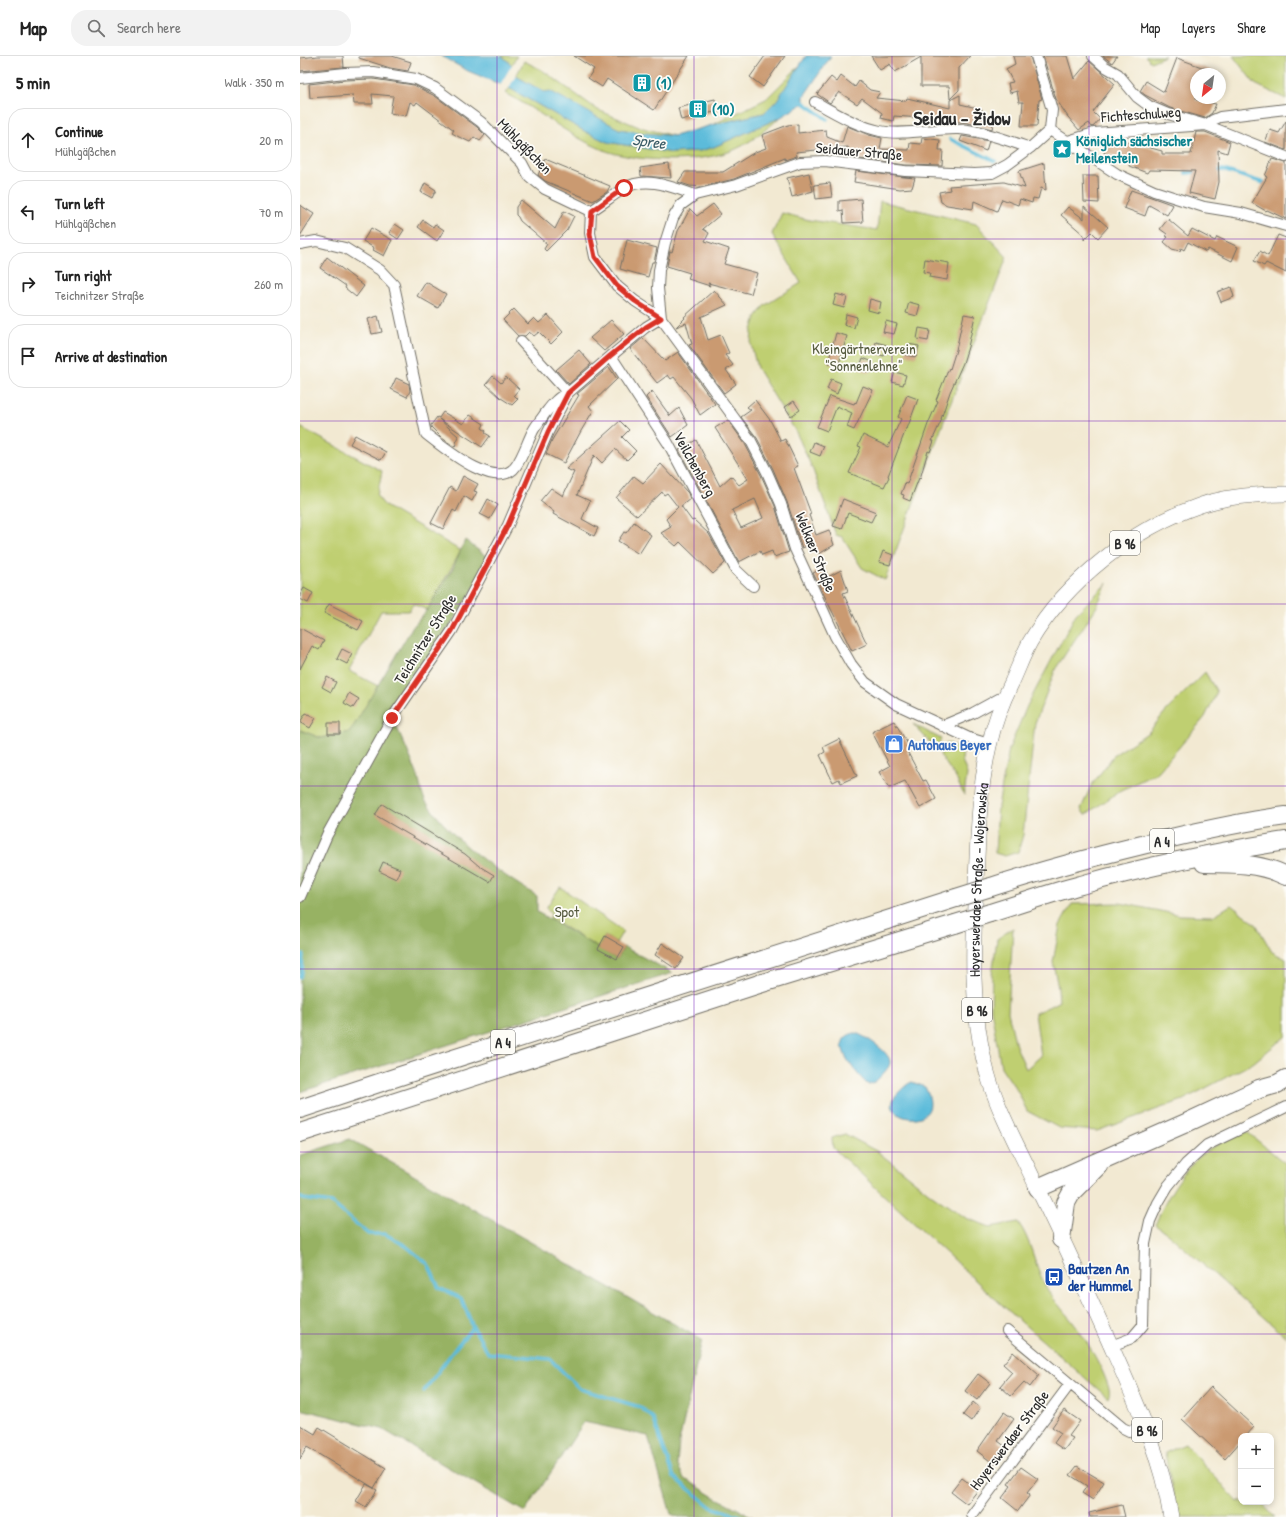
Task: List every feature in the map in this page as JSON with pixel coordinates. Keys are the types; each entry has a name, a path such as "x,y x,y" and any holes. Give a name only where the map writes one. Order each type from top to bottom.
{"highway":[{"name":"A 4","path":"300,1109 604,1010 732,971 843,933 1046,870 1206,831 1284,816"},
{"name":"A 4","path":"300,1133 630,1026 1080,885 1163,864 1242,848 1286,841"},
{"path":"1163,864 1238,864 1255,866 1286,876"},
{"path":"1259,1089 1286,1070"},
{"path":"1038,1188 1259,1089 1277,1084 1286,1079"},
{"path":"1061,1239 1066,1203 1072,1192 1105,1159"}],"main road":[{"name":"Hoyerswerdaer Straße - Wojerowska","path":"1171,1517 1163,1481 1146,1427 1111,1346 1038,1188 1002,1115 987,1072 978,1025 974,973 975,900 980,814 989,744 1000,707 1030,643 1050,614 1071,589 1119,547 1172,516 1202,505 1225,499 1253,494 1286,494"}],"street":[{"path":"1036,56 1052,110 1050,130 1079,150 1117,174 1154,191 1204,207 1242,213 1286,226"},
{"path":"1093,56 1104,66 1118,74 1137,97 1149,106 1168,114 1206,125 1286,157"},
{"name":"Mühlgäßchen","path":"300,78 345,73 374,72 416,79 435,88 481,122 522,163 529,176 545,189 592,211"},
{"path":"815,102 862,126 881,131 903,132 961,129 995,136 1030,148"},
{"name":"Fichteschulweg","path":"1068,141 1094,133 1206,125 1220,116 1286,109"},
{"name":"Seidauer Straße","path":"661,318 658,288 659,270 666,243 673,218 681,205 695,195 736,185 800,162 824,161 905,170 974,174 992,173 1007,165 1030,148 1050,130"},
{"path":"661,318 635,301 617,286 595,257 590,234 592,211 624,188 639,183 656,183 695,195"},
{"name":"Teichnitzer Straße","path":"300,244 316,241 345,248 380,270 394,286 426,434 444,448 473,466 491,473 503,474 516,466 533,430 560,396 568,393 610,356 646,327 661,318"},
{"name":"Welkaer Straße","path":"661,318 751,441 781,504 795,549 835,636 851,664 864,682 896,704 969,738 989,744"},
{"path":"521,342 568,393"},
{"name":"Veilchenberg","path":"610,356 668,443 736,570 752,586"},
{"name":"Teichnitzer Straße","path":"302,893 327,835 392,718 452,631 508,525 548,432 568,393"},
{"path":"942,726 979,710 1006,695"},
{"path":"1111,1346 1132,1338 1143,1324 1145,1244 1150,1221 1168,1186 1186,1164 1207,1145 1286,1107"},
{"name":"Hoyerswerdaer Straße","path":"1007,1331 1123,1428 1129,1431 1146,1427"},
{"name":"Hoyerswerdaer Straße","path":"972,1514 1070,1384"}],"green space":[{"path":"502,56 517,56 512,65"},
{"path":"1145,56 1165,56 1151,62"},
{"path":"1233,56 1286,56 1286,99 1255,84"},
{"path":"524,61 542,70 598,110 639,127 674,136 619,129 544,92 516,76"},
{"path":"804,61 777,100 764,113 712,125 766,99"},
{"path":"509,88 586,132 607,142 673,153 700,151 714,147 781,117 748,142 736,149 722,154 688,159 650,159 615,154 576,137 530,107 506,94"},
{"name":"Kleingärtnerverein \"Sonnenlehne\"","path":"880,201 976,224 1007,257 885,580 862,568 842,537 836,535 813,470 796,432 757,368 751,344 752,330 756,317 764,306 801,283 772,234 782,213 809,220 877,230"},
{"path":"300,427 382,471 377,496 385,506 461,551 427,610 413,604 409,611 381,611 349,671 378,686 350,732 321,738 300,730"},
{"path":"465,540 490,559 472,591 392,718 418,776 425,800 448,828 476,854 537,896 537,912 617,959 624,947 673,973 300,1092 300,730 321,738 350,732 412,628 427,610 453,568"},
{"path":"1107,583 1096,608 1056,668 1035,723 1023,835 1018,852 1005,856 995,853 998,806 1009,749 1027,706 1076,614"},
{"path":"1205,672 1217,692 1205,717 1158,772 1120,791 1085,815 1081,809 1091,786 1114,755 1149,732 1165,712"},
{"path":"913,724 941,739 936,749"},
{"path":"947,742 963,751 962,760 967,774 964,795 956,778 940,755"},
{"name":"Spot","path":"560,887 623,931 616,943 605,936 598,948 550,918 551,914 546,908"},
{"path":"1120,903 1180,915 1213,916 1231,905 1256,924 1272,952 1286,959 1286,1036 1253,1063 1183,1100 1097,1131 1059,1128 1027,1111 1018,1092 1001,1067 991,1009 992,975 997,939 1013,928 1008,1012 1016,1046 1026,1069 1041,1056 1035,1013 1059,1002 1053,962 1060,925 1072,904"},
{"path":"1247,1132 1286,1164 1286,1337 1167,1233 1155,1225 1164,1205 1189,1167 1214,1146"},
{"path":"845,1134 878,1152 932,1195 966,1218 990,1227 1018,1222 1026,1236 1048,1290 1076,1326 1097,1360 1109,1389 1108,1398 1002,1305 833,1148 832,1138"},
{"path":"350,1139 702,1340 679,1442 677,1464 684,1478 713,1496 753,1517 679,1517 671,1514 648,1436 584,1422 525,1512 382,1429 300,1409 300,1155"},
{"path":"1185,1444 1238,1502 1238,1505 1263,1505 1275,1517 1178,1517 1165,1453"}],"water":[{"name":"Spree","path":"441,56 502,56 512,65 516,76 544,92 550,91 619,129 674,136 712,125 764,113 777,100 806,56 831,56 804,96 804,103 781,117 714,147 700,151 673,153 607,142 586,132 509,88 468,71"},
{"path":"855,1033 876,1044 889,1058 890,1064 888,1067 879,1079 872,1083 867,1084 857,1073 846,1057 843,1049 843,1042 846,1037"},
{"path":"912,1082 925,1087 930,1102 928,1112 920,1117 911,1118 901,1116 894,1110 892,1103 898,1093 906,1085"}],"pier":[{"path":"513,63 517,73 508,90 500,85"}],"building":[{"path":"343,56 344,67 300,71 300,58"},
{"path":"359,56 392,56 411,62 408,71 390,68 359,58"},
{"name":"(1)","path":"574,56 689,56 654,110 607,79 602,87 588,78 594,69"},
{"path":"765,56 785,56 763,87 750,77"},
{"path":"871,56 970,56 959,68 959,90 950,99 949,86 921,86 921,57 895,72 890,64 880,70"},
{"path":"1013,56 1030,56 1042,99 1039,100 1037,126 1021,126 1023,102 1019,102 1017,91 1010,93 1008,83 1013,82 1006,69 1015,64"},
{"path":"1043,56 1067,56 1074,79 1089,61 1115,84 1093,112 1100,119 1094,126 1092,127 1089,123 1079,130 1068,117 1056,99"},
{"path":"1103,56 1117,56 1112,63"},
{"path":"1177,58 1204,68 1190,68 1190,104 1216,104 1212,113 1205,118 1170,108 1140,91 1146,81 1164,92"},
{"path":"841,76 855,87 859,81 870,90 880,92 876,98 906,101 907,98 950,108 950,100 960,95 960,104 982,109 980,117 994,120 992,129 968,123 920,117 894,116 893,121 881,118 882,113 862,98 857,104 839,92 830,103 817,94 831,77 837,82"},
{"path":"373,79 414,85 435,96 477,127 485,135 480,141 474,137 470,142 459,137 452,133 454,130 417,102 415,105 410,102 406,116 390,113 393,96 372,94 373,104 354,104 353,95 310,98 309,84"},
{"name":"(10)","path":"715,99 718,111 681,120 678,108"},
{"path":"1286,121 1286,150 1265,142 1270,130 1279,133"},
{"path":"798,124 798,133 826,130 827,137 842,143 847,126 869,135 882,138 880,149 909,150 910,143 921,144 922,138 940,140 939,150 943,150 942,166 906,165 851,158 848,147 796,152 797,156 785,160 785,158 734,179 702,187 690,186 678,182 685,172 723,172 755,152 766,148 762,135 788,125"},
{"path":"1196,132 1205,132 1230,142 1227,153 1218,150 1219,182 1215,199 1189,193 1195,171 1149,170 1147,173 1129,166 1130,160 1104,153 1108,140 1124,145 1125,142 1132,143 1162,151 1162,154 1191,154"},
{"path":"962,136 989,141 986,151 960,141"},
{"path":"545,159 610,186 607,192 593,201 545,181 538,175"},
{"path":"1272,159 1286,163 1286,219 1267,210 1266,211 1252,203 1267,177 1265,176"},
{"path":"1044,163 1046,190 1041,188 1038,199 1033,198 1032,203 1020,199 1018,205 1002,199 997,211 974,201 973,209 947,205 941,202 939,192 950,190 949,186 1004,182 1025,188 1019,171"},
{"path":"669,164 671,178 641,176 640,168"},
{"path":"856,171 915,178 912,188 900,189 854,182"},
{"path":"809,173 813,191 792,197 787,178"},
{"path":"1083,176 1098,176 1099,203 1084,202"},
{"path":"425,183 436,190 432,198 421,192"},
{"path":"830,183 832,197 816,199 814,185"},
{"path":"1131,190 1173,205 1167,215 1149,205 1145,216 1124,208"},
{"path":"861,199 863,222 844,223 843,210 839,211 839,201"},
{"path":"521,200 555,229 564,211 574,216 567,230 546,251 544,249 547,244 520,221 516,215 516,207"},
{"path":"713,204 721,214 703,229 709,233 705,241 729,249 724,264 757,273 751,294 708,283 710,286 688,279 690,273 667,266 670,251 672,252 678,231 690,209 697,216"},
{"path":"300,205 314,214 300,236"},
{"path":"1084,206 1108,227 1098,238 1092,232 1084,240 1084,235 1061,215 1068,207 1084,219"},
{"path":"1168,219 1188,236 1192,229 1215,241 1217,237 1238,247 1232,261 1208,249 1206,252 1188,242 1184,250 1181,248 1180,251 1172,249 1164,242 1168,237 1166,236 1167,234 1160,229"},
{"path":"423,220 433,227 435,224 444,230 437,241 418,227"},
{"path":"395,224 404,230 398,239 389,233"},
{"path":"371,228 392,240 384,256 373,250 374,248 363,241"},
{"path":"1278,235 1286,238 1286,273 1266,263 1264,266 1254,261 1260,251 1268,256"},
{"path":"627,240 657,248 654,262 652,262 648,277 620,269"},
{"path":"327,257 364,286 356,297 345,288 346,286 320,268"},
{"path":"925,259 949,263 947,280 929,277 930,273 923,272"},
{"path":"426,282 446,294 438,308 417,296"},
{"path":"1231,287 1234,297 1221,302 1217,292"},
{"path":"714,290 727,305 701,317 708,340 721,335 729,353 725,355 733,365 726,370 736,384 724,393 689,345 692,344 686,323 676,327 685,318 684,317"},
{"path":"836,294 847,297 844,308 833,305"},
{"path":"870,299 881,302 879,313 868,310"},
{"path":"909,302 920,305 917,316 906,313"},
{"path":"514,309 528,324 534,318 539,323 548,315 563,332 551,344 539,332 534,336 529,332 525,336 518,336 503,320"},
{"path":"846,314 857,317 854,328 844,325"},
{"path":"964,314 975,316 968,347 963,363 950,392 942,419 932,441 934,441 930,452 928,451 920,479 919,478 910,501 903,498 904,495 901,494 905,483 907,484 928,424 938,401 936,400 949,368 950,369"},
{"path":"378,316 382,332 372,334 368,319"},
{"path":"611,320 624,334 604,351 590,338"},
{"path":"886,321 897,324 894,334 883,332"},
{"path":"919,328 930,330 928,341 917,339"},
{"path":"836,333 847,336 838,367 828,363"},
{"path":"643,338 665,361 678,352 715,404 700,415 691,398 674,377 671,379 668,375 657,383 630,349"},
{"path":"876,342 887,345 884,356 873,353"},
{"path":"908,344 919,346 916,357 905,355"},
{"path":"579,350 591,364 569,384 556,370"},
{"path":"863,358 873,362 870,373 859,369"},
{"path":"609,367 617,379 589,406 593,411 564,463 546,454 552,440 579,395 577,394"},
{"path":"895,372 906,375 903,385 892,382"},
{"path":"493,376 501,383 506,377 519,389 514,395 518,399 512,405 501,398 486,384"},
{"path":"396,378 409,384 410,391 407,397 391,389"},
{"path":"831,379 841,383 837,394 827,389"},
{"path":"863,386 873,390 854,430 847,427 852,413 837,406 827,431 817,427 830,396 854,404 855,402 856,403"},
{"path":"652,391 670,416 679,408 688,425 672,437 646,397"},
{"path":"907,395 918,399 884,487 849,473 861,447 858,446 863,435 888,447 901,419 898,417"},
{"path":"755,400 770,420 781,441 785,439 798,466 794,468 811,514 809,515 816,535 829,530 834,545 819,554 813,544 802,548 787,502 773,469 757,438 741,417 751,410 747,407"},
{"path":"794,401 800,410 791,416 785,407"},
{"path":"443,412 463,424 470,415 484,424 482,428 486,431 485,433 490,436 482,447 439,419 458,436 455,447 442,438 431,427 437,417 439,418"},
{"path":"728,420 745,444 775,506 789,552 774,557 772,551 762,555 760,551 739,562 679,450 696,440 720,486 731,476 739,485 748,479 715,428","holes":["755,499 763,518 741,528 732,510"]},
{"path":"620,421 629,430 622,437 636,451 627,460 615,449 602,463 594,455 577,495 590,501 582,519 598,528 594,536 553,514 554,512 540,501 551,488 563,496 574,472 566,469"},
{"path":"355,435 386,452 381,460 350,444"},
{"path":"814,442 824,446 820,456 810,452"},
{"path":"661,464 688,493 690,499 681,506 692,521 694,520 709,534 725,563 713,574 680,542 676,546 661,533 671,527 666,519 678,507 667,493 664,495 662,492 637,516 616,498 634,476 643,483"},
{"path":"463,476 478,484 474,491 477,492 472,501 464,496 456,512 453,510 443,529 431,523 450,487 456,491"},
{"path":"488,499 498,505 490,519 480,514"},
{"path":"843,499 876,512 871,522 848,513 842,529 833,526"},
{"path":"634,522 651,535 639,554 618,541 624,532 626,533"},
{"path":"883,551 893,555 890,565 879,562"},
{"path":"824,568 828,577 841,570 848,591 843,593 867,644 852,651 813,573"},
{"path":"304,588 313,593 308,603 300,599 300,595"},
{"path":"329,604 363,621 358,630 324,613"},
{"path":"300,628 324,641 319,650 312,646 300,669"},
{"path":"342,649 352,654 347,664 337,659"},
{"path":"327,677 336,682 331,692 322,687"},
{"path":"349,693 359,699 353,708 344,703"},
{"path":"306,713 316,718 310,728 300,722"},
{"path":"894,721 911,749 907,751 923,781 926,780 936,799 920,808 905,781 889,788 879,772 890,766 872,732"},
{"path":"328,723 340,723 340,734 328,734"},
{"path":"839,739 857,776 841,783 839,779 833,782 820,755 825,752 823,747"},
{"path":"382,804 465,854 479,866 494,875 490,882 375,815"},
{"path":"383,862 400,869 396,879 379,871"},
{"name":"Spot","path":"605,936 624,947 617,959 598,949"},
{"path":"662,943 684,958 676,969 655,955"},
{"path":"1013,1352 1039,1375 1030,1387 1024,1382 1011,1396 1000,1386 1012,1372 1003,1364"},
{"path":"978,1374 990,1383 977,1400 965,1391"},
{"path":"1211,1387 1254,1427 1249,1433 1238,1433 1238,1444 1225,1459 1182,1419"},
{"path":"973,1402 980,1408 971,1421 963,1415"},
{"path":"1064,1410 1080,1421 1069,1436 1073,1438 1064,1450 1054,1443 1061,1433 1052,1427"},
{"path":"1004,1412 1014,1419 998,1441 1006,1447 994,1464 977,1451"},
{"path":"300,1425 315,1434 319,1427 386,1468 374,1488 307,1447 300,1459"},
{"path":"1077,1466 1104,1482 1093,1500 1082,1493 1087,1486 1070,1475"},
{"path":"1021,1467 1038,1479 1027,1493 1030,1495 1018,1511 1002,1498 1011,1486 1008,1484"},
{"path":"962,1478 978,1490 967,1504 951,1492"},
{"path":"366,1484 377,1490 366,1507 356,1501"},
{"path":"1122,1505 1125,1517 1090,1517 1089,1513"}],"waterway":[{"path":"800,100 827,119"},
{"path":"950,139 995,161"},
{"path":"1215,171 1223,170 1267,184"},
{"path":"1186,173 1199,172"},
{"path":"300,953 303,955 302,973 300,977"},
{"path":"300,1197 303,1199 332,1203 368,1234 385,1234 406,1246 428,1264 439,1288 461,1298 473,1327 488,1353 550,1359 580,1389 640,1407 653,1418 674,1477 711,1507 743,1517"},
{"path":"424,1391 473,1327"}],"place":[{"name":"(1)","path":"642,83"},
{"name":"(10)","path":"698,109"},
{"name":"Königlich sächsischer Meilenstein","path":"1062,149"},
{"name":"Autohaus Beyer","path":"894,744"},
{"name":"Bautzen An der Hummel","path":"1054,1277"}],"district":[{"name":"Seidau - Židow","path":"962,118"}],"route":[{"path":"392,718 452,631 508,525 520,494 548,432 568,393 610,356 646,327 661,318 635,301 617,286 595,257 592,247 590,234 592,211 624,188"}]}
